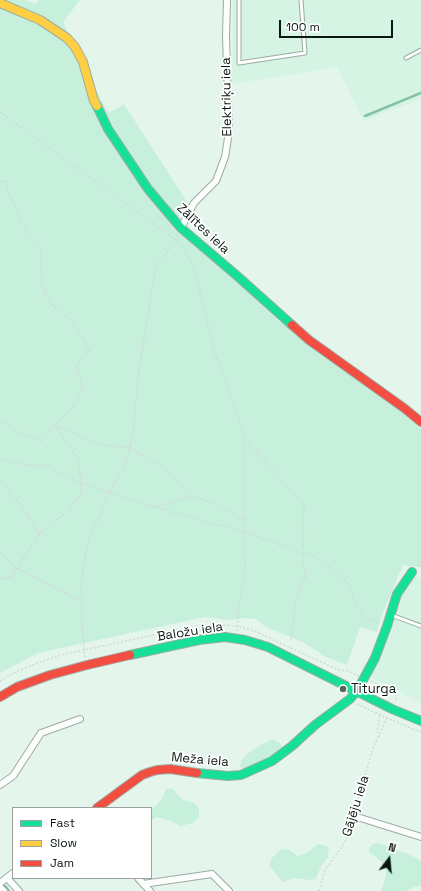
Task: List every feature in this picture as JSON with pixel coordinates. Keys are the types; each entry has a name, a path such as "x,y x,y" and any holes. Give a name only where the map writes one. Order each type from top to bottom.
{"street":[{"name":"Elektriķu iela","path":"181,228 194,203 216,181 225,156 229,132 226,36 227,0"},
{"name":"Zālītes iela","path":"0,3 40,20 67,38 75,47 83,62 94,101 108,129 148,189 181,228 309,340 404,408 421,422"},
{"name":"Meža iela","path":"98,807 142,775 157,770 170,769 228,776 241,775 272,761 357,691 375,658 387,626 396,594 412,572"},
{"name":"Baložu iela","path":"0,697 17,687 50,675 87,665 199,640 225,637 237,638 268,647 392,709 421,721"},
{"path":"0,785 13,776 41,733 80,719"},
{"path":"354,816 421,837"},
{"path":"0,883 12,874"},
{"path":"143,884 212,874 229,891"},
{"path":"7,878 18,891"},
{"path":"139,879 150,891"},
{"path":"0,887 4,891"}],"lane":[{"path":"239,0 239,63 305,53 300,0"},
{"path":"406,58 421,50"},
{"path":"390,615 421,626"}],"path":[{"path":"0,112 176,240 181,244 193,266 214,351 233,400 244,438 245,571 238,615 237,638"},
{"path":"0,181 6,182 27,233 40,247 42,284 49,302 72,321 86,341 89,350 76,367 83,387 73,408 54,425 42,441 19,434 0,419"},
{"path":"87,665 84,650 81,582 88,539 123,468 130,448 134,426 138,377 156,266 176,240 181,228"},
{"path":"54,425 103,445 130,448 167,470 193,496 217,505 244,520"},
{"path":"0,579 12,576 39,534 68,511 80,496 81,483 79,460 54,425"},
{"path":"244,438 304,505 303,553 305,577 296,599 290,640"},
{"path":"0,458 20,464 46,466 81,483 110,493 244,532 320,559 349,584 355,605 366,617 387,626"},
{"path":"0,481 22,506 39,534"},
{"path":"154,507 193,496"},
{"path":"0,552 17,568 82,602"},
{"path":"0,682 18,671 42,660 84,650 203,625 238,626 254,631 340,670 348,671 391,690 395,694 396,699 392,709"},
{"path":"350,698 357,704 421,732"},
{"path":"379,737 377,731 380,715"},
{"name":"Gājēju iela","path":"319,891 325,870 346,840 373,748 387,718"}],"shaded area":[{"path":"0,0 24,0 35,4 39,0 80,0 63,22 85,72 109,113 124,104 187,202 172,227 226,272 278,320 376,391 421,429 421,568 403,565 381,617 377,632 360,627 347,665 326,657 305,643 266,627 256,619 244,618 231,620 204,617 38,653 0,673"},
{"path":"233,0 421,0 421,99 364,121 337,67 232,84"},
{"path":"415,576 421,578 421,703 370,677 384,641 398,597"},
{"path":"273,739 279,742 284,749 244,771 240,766 242,760 247,754"},
{"path":"172,788 183,800 195,803 199,810 199,817 193,823 180,826 171,821 156,817 152,820 152,808 157,805 163,797 166,789"},
{"path":"379,843 408,854 421,861 421,886 414,887 407,891 381,891 386,877 386,869 382,862 369,853 369,848 373,844"},
{"path":"318,844 329,847 328,857 321,866 316,879 310,880 295,878 283,882 269,866 272,858 281,849 290,850 297,856 305,854"}],"waterway":[{"path":"365,116 421,93"},
{"path":"5,886 9,891"}],"traffic: fast":[{"path":"97,106 108,129 148,189 181,228 292,325"},
{"path":"197,773 228,776 241,775 272,761 292,746 315,725 350,699 357,691 375,658 397,594 412,572"},
{"path":"130,655 199,640 225,637 245,640 268,647 392,709 421,721"}],"traffic: slow":[{"path":"0,3 40,20 67,38 75,47 83,62 94,101 97,106"}],"traffic: jam":[{"path":"292,325 309,340 404,408 421,422"},
{"path":"0,697 17,687 50,675 130,655"},
{"path":"98,807 142,775 150,772 170,769 197,773"}],"place":[{"name":"Titurga","path":"343,689"}]}
